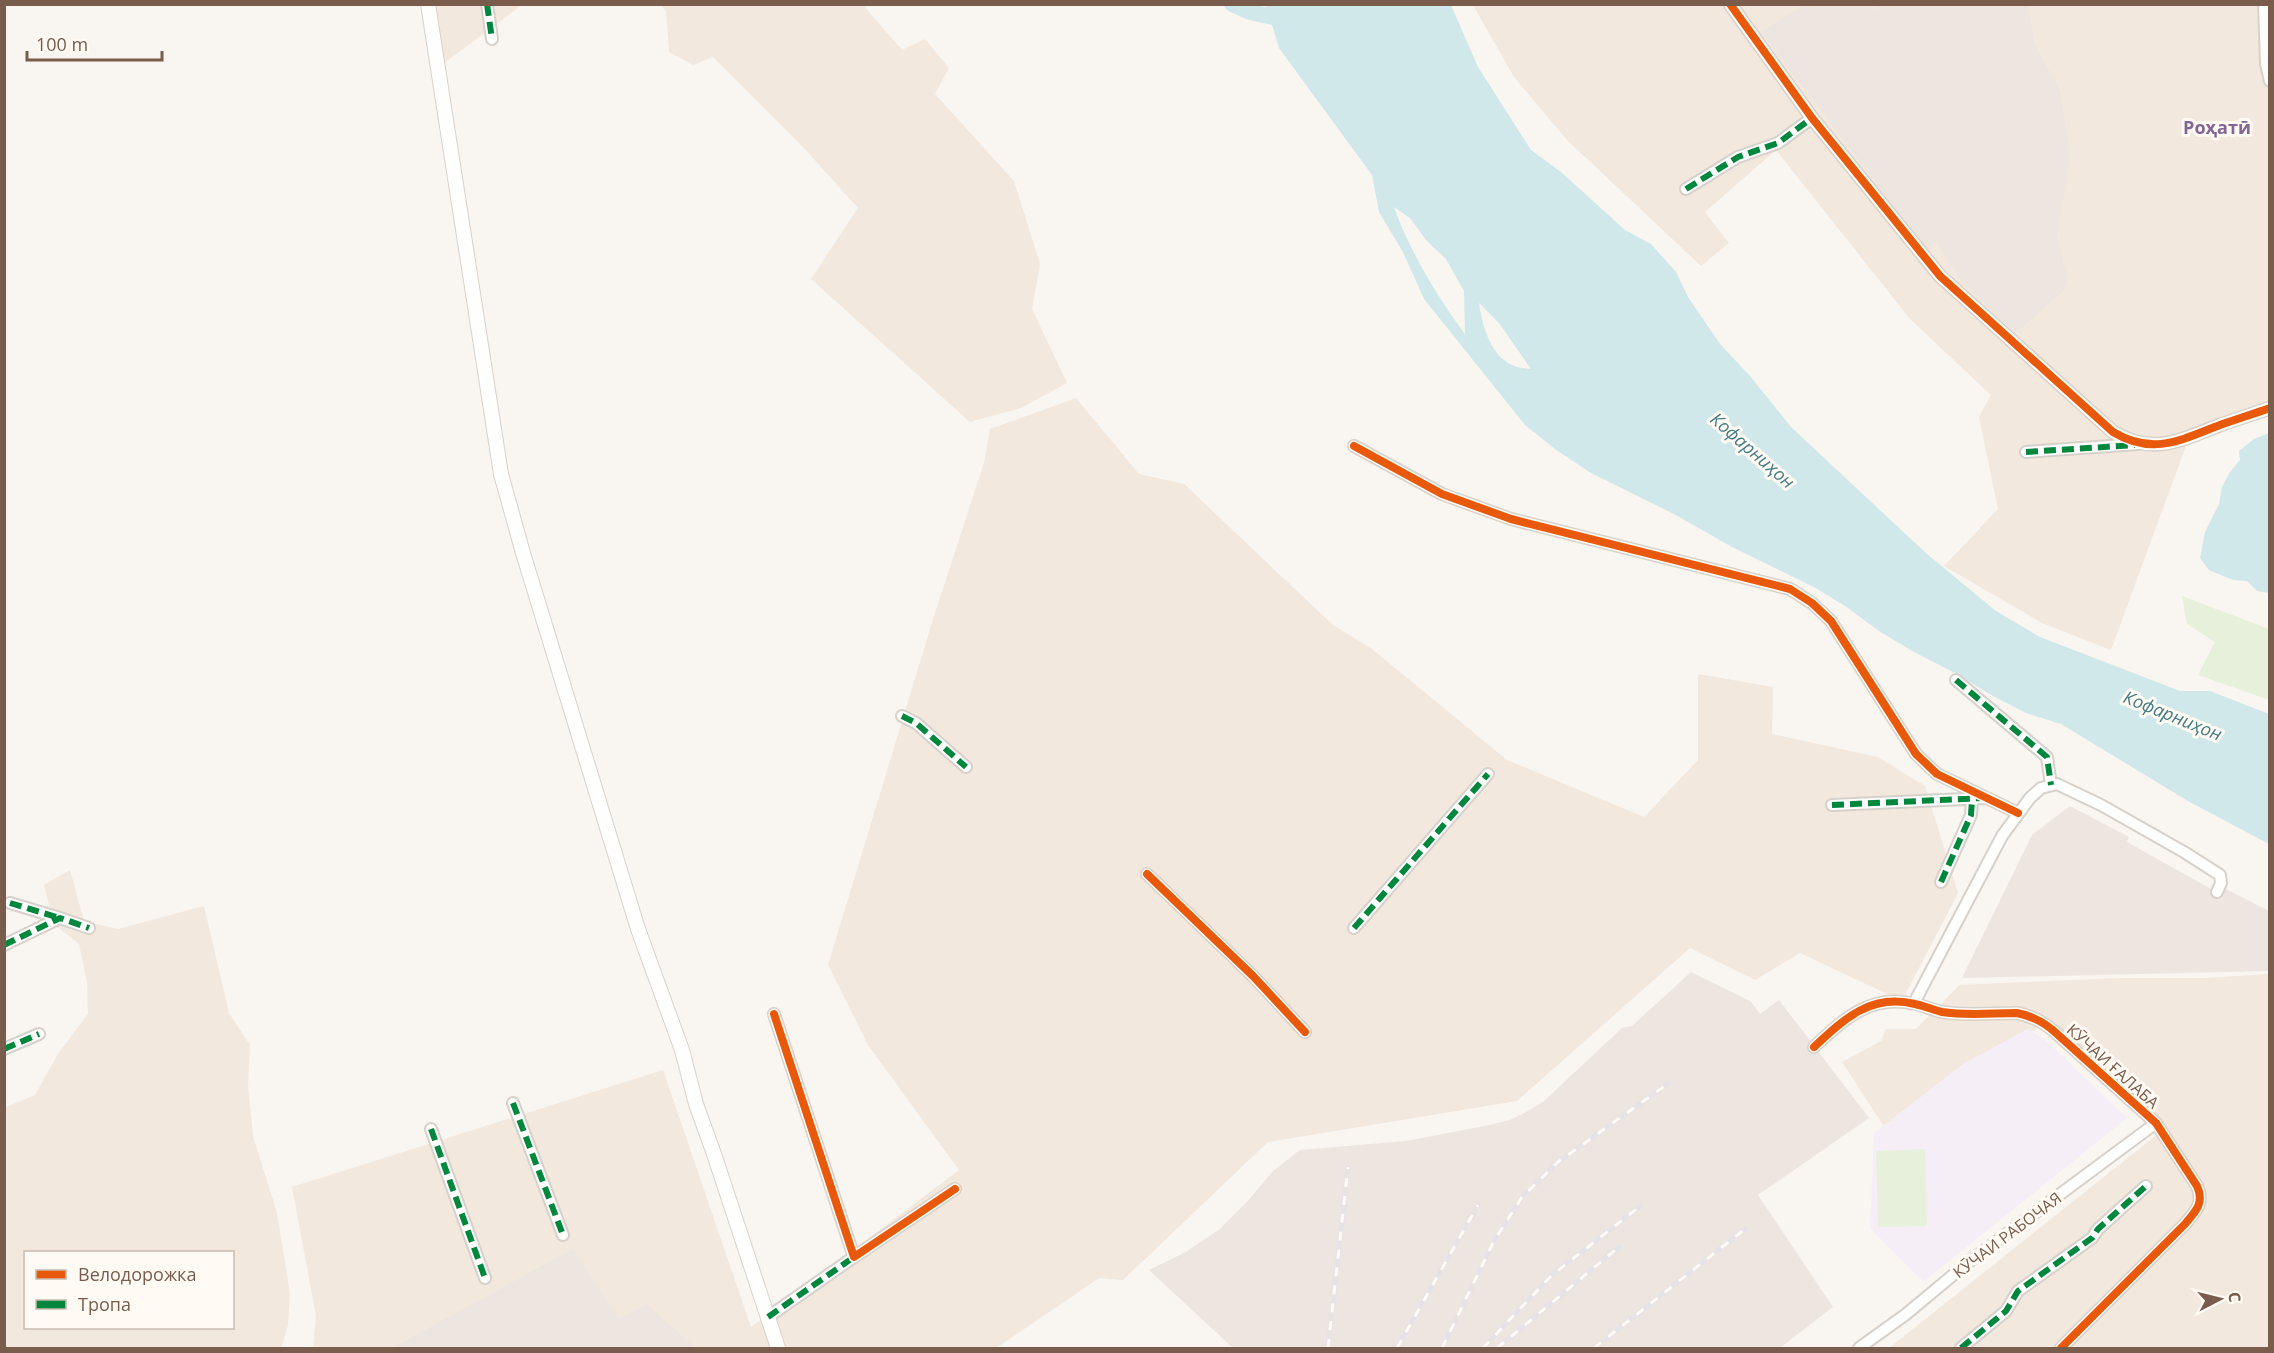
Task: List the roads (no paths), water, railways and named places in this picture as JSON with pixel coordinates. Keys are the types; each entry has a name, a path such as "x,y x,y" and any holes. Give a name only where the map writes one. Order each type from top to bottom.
{"main road":[{"path":"428,4 501,474 638,929 682,1050 696,1104 778,1348"}],"street":[{"path":"487,4 492,39"},
{"path":"1730,4 1812,118 1940,276 2113,432 2138,444"},
{"path":"2264,4 2266,64 2270,81"},
{"path":"1686,189 1738,157 1778,143 1812,118"},
{"path":"2026,452 2167,444 2186,440 2270,408"},
{"path":"1354,446 1442,494 1510,519 1790,589 1812,603 1830,621 1916,754 1937,774 2018,813"},
{"path":"1956,680 2047,756 2051,785"},
{"path":"902,716 916,723 966,767"},
{"path":"1354,928 1488,774"},
{"path":"1914,1003 2002,836 2018,813 2041,788 2051,785 2062,786 2083,795 2217,873 2220,875 2221,884 2217,892"},
{"path":"1832,805 1987,798"},
{"path":"1941,882 1971,815 1972,800"},
{"path":"1147,874 1252,976 1305,1032"},
{"path":"10,903 89,928"},
{"path":"4,945 60,918"},
{"name":"КӮЧАИ ҒАЛАБА","path":"1814,1047 1844,1019 1862,1008 1881,1002 1914,1003 1943,1012 2028,1015 2043,1022 2156,1123 2197,1186 2200,1203 2185,1224 2061,1348"},
{"path":"774,1014 854,1257"},
{"path":"4,1049 39,1034"},
{"path":"513,1103 563,1235"},
{"name":"КӮЧАИ РАБОЧАЯ","path":"1859,1348 1905,1315 1970,1261 2156,1123"},
{"path":"431,1129 485,1278"},
{"path":"1961,1348 2006,1311 2018,1292 2092,1238 2098,1229 2146,1186"},
{"path":"768,1317 955,1189"}],"water":[{"name":"Кофарниҳон","path":"1266,5 1451,5 1478,67 1531,150 1561,172 1625,230 1651,244 1676,272 1688,297 1720,344 1750,376 1791,427 1927,554 1996,611 2040,637 2180,691 2210,691 2269,714 2269,844 2188,801 2061,724 2026,713 1914,652 1814,587 1591,473 1525,425 1424,299 1403,252 1379,212 1372,175 1279,48","holes":["1394,207 1410,218 1426,240 1446,259 1464,291 1465,334 1425,273","1479,303 1499,323 1531,369 1514,366 1498,354 1485,330"]},
{"path":"2270,433 2269,593 2257,591 2247,581 2233,580 2209,570 2200,558 2205,532 2219,504 2222,487 2240,460 2239,451 2254,439"}],"waterway":[{"path":"1232,4 1250,12 1277,18 1291,13"}],"railway":[{"path":"1442,1348 1494,1241 1522,1197 1558,1162 1669,1083"},
{"path":"1328,1348 1348,1167"},
{"path":"1397,1348 1478,1205"},
{"path":"1483,1348 1551,1276 1639,1207"},
{"path":"1594,1348 1745,1229"},
{"path":"1497,1348 1619,1247"}],"district":[{"name":"Роҳатӣ","path":"2217,127"}]}
